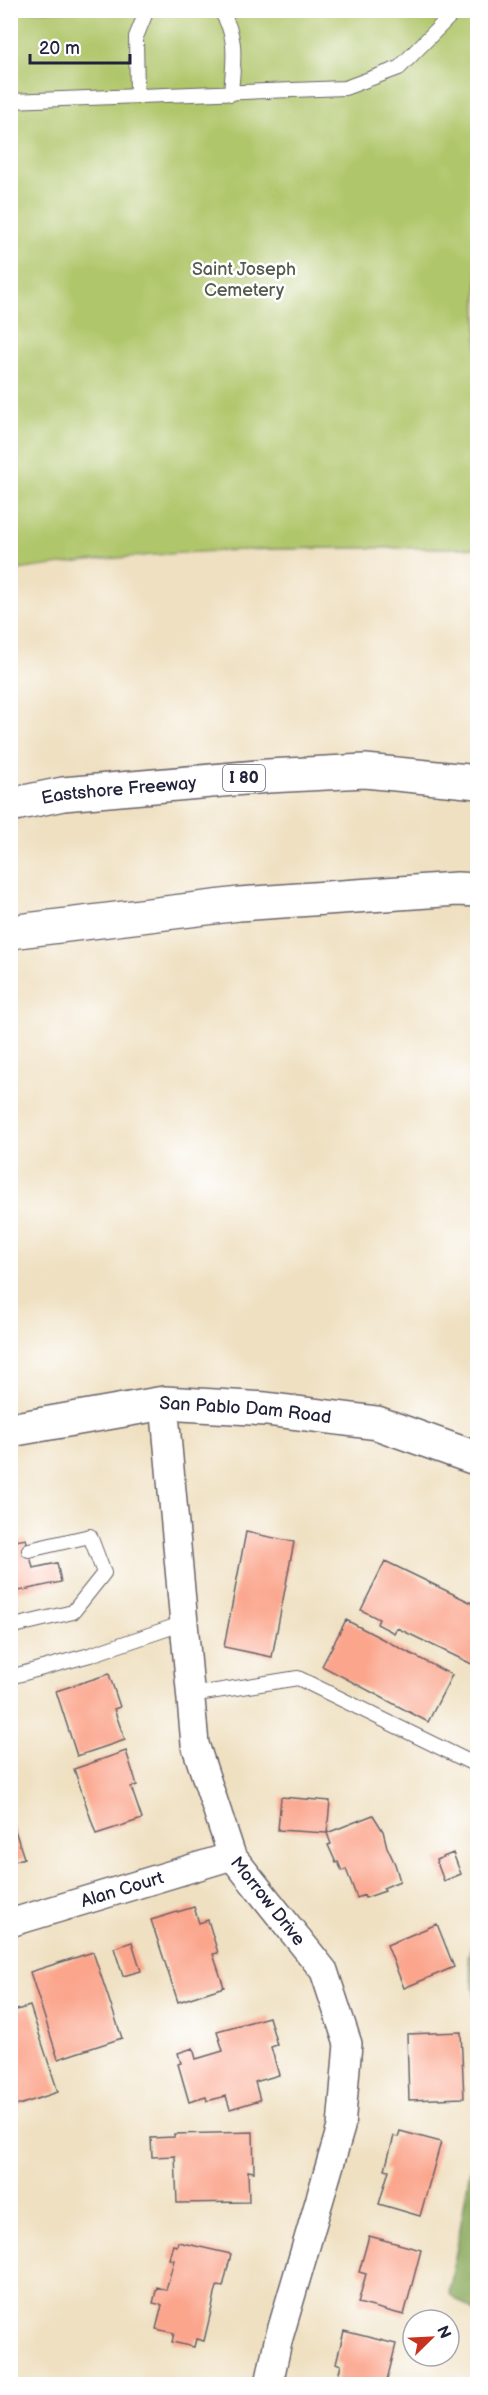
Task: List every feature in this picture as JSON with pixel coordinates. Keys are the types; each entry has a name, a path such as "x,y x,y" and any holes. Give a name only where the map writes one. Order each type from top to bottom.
{"main road":[{"name":"Eastshore Freeway","path":"10,805 63,795 268,776 365,771 477,782"},
{"path":"10,932 239,904 457,889 477,890"},
{"name":"San Pablo Dam Road","path":"10,1430 164,1403 266,1409 377,1423 477,1459"}],"street":[{"name":"Morrow Drive","path":"164,1403 195,1744 232,1856 324,1971 348,2043 341,2127 278,2341 269,2385"},
{"name":"Alan Court","path":"10,1923 232,1856"}],"lane":[{"path":"137,95 136,37 147,10"},
{"path":"220,10 230,25 234,43 231,94"},
{"path":"10,101 345,88 399,68 456,10"},
{"path":"10,1627 73,1612 104,1573 90,1536 29,1550"},
{"path":"10,1677 90,1655 184,1623"},
{"path":"191,1695 298,1678 477,1766"}],"green space":[{"name":"Saint Joseph Cemetery","path":"11,11 477,11 477,548 244,550 127,557 11,571"},
{"path":"477,1936 477,2008 468,1956"},
{"path":"477,2129 477,2313 449,2294"}],"building":[{"path":"246,1532 294,1542 272,1657 224,1647"},
{"path":"26,1539 33,1568 57,1563 61,1582 14,1592 15,1595 10,1595 10,1542"},
{"path":"385,1561 478,1606 478,1667 397,1628 394,1633 377,1624 379,1619 361,1610"},
{"path":"346,1620 452,1675 428,1722 322,1666"},
{"path":"109,1674 120,1707 114,1709 125,1740 77,1756 56,1691"},
{"path":"126,1751 137,1785 131,1787 142,1819 96,1834 74,1769"},
{"path":"281,1797 330,1801 327,1833 278,1830"},
{"path":"373,1815 383,1831 400,1881 383,1888 385,1891 365,1898 364,1895 357,1898 346,1869 342,1871 338,1862 336,1863 328,1845 331,1844 327,1833"},
{"path":"14,1827 24,1858 10,1863 10,1828"},
{"path":"453,1853 461,1874 444,1881 436,1860"},
{"path":"194,1907 199,1923 208,1920 218,1953 213,1954 224,1987 178,2002 151,1920"},
{"path":"437,1924 454,1967 404,1988 387,1945"},
{"path":"132,1942 141,1971 123,1976 114,1948"},
{"path":"93,1952 122,2038 58,2059 30,1972"},
{"path":"30,2006 58,2092 10,2108 10,2012"},
{"path":"269,2017 277,2045 271,2047 279,2075 255,2082 260,2100 230,2109 226,2096 207,2101 206,2097 189,2102 178,2064 181,2063 178,2053 193,2048 196,2059 223,2051 217,2031"},
{"path":"461,2032 464,2098 409,2100 407,2034"},
{"path":"400,2131 441,2142 420,2216 379,2204 389,2170 385,2169 394,2136 398,2137"},
{"path":"253,2132 254,2172 248,2171 249,2202 177,2203 175,2156 152,2157 151,2138 174,2137 174,2134"},
{"path":"369,2236 421,2250 406,2308 401,2308 401,2314 358,2303 366,2274 359,2272"},
{"path":"178,2242 231,2254 223,2287 217,2286 204,2341 196,2339 194,2347 172,2342 174,2333 156,2329 162,2305 153,2303 157,2287 166,2290 174,2260 169,2259 173,2245 177,2246"},
{"path":"344,2331 396,2344 386,2384 336,2384 341,2365 336,2363"}]}
